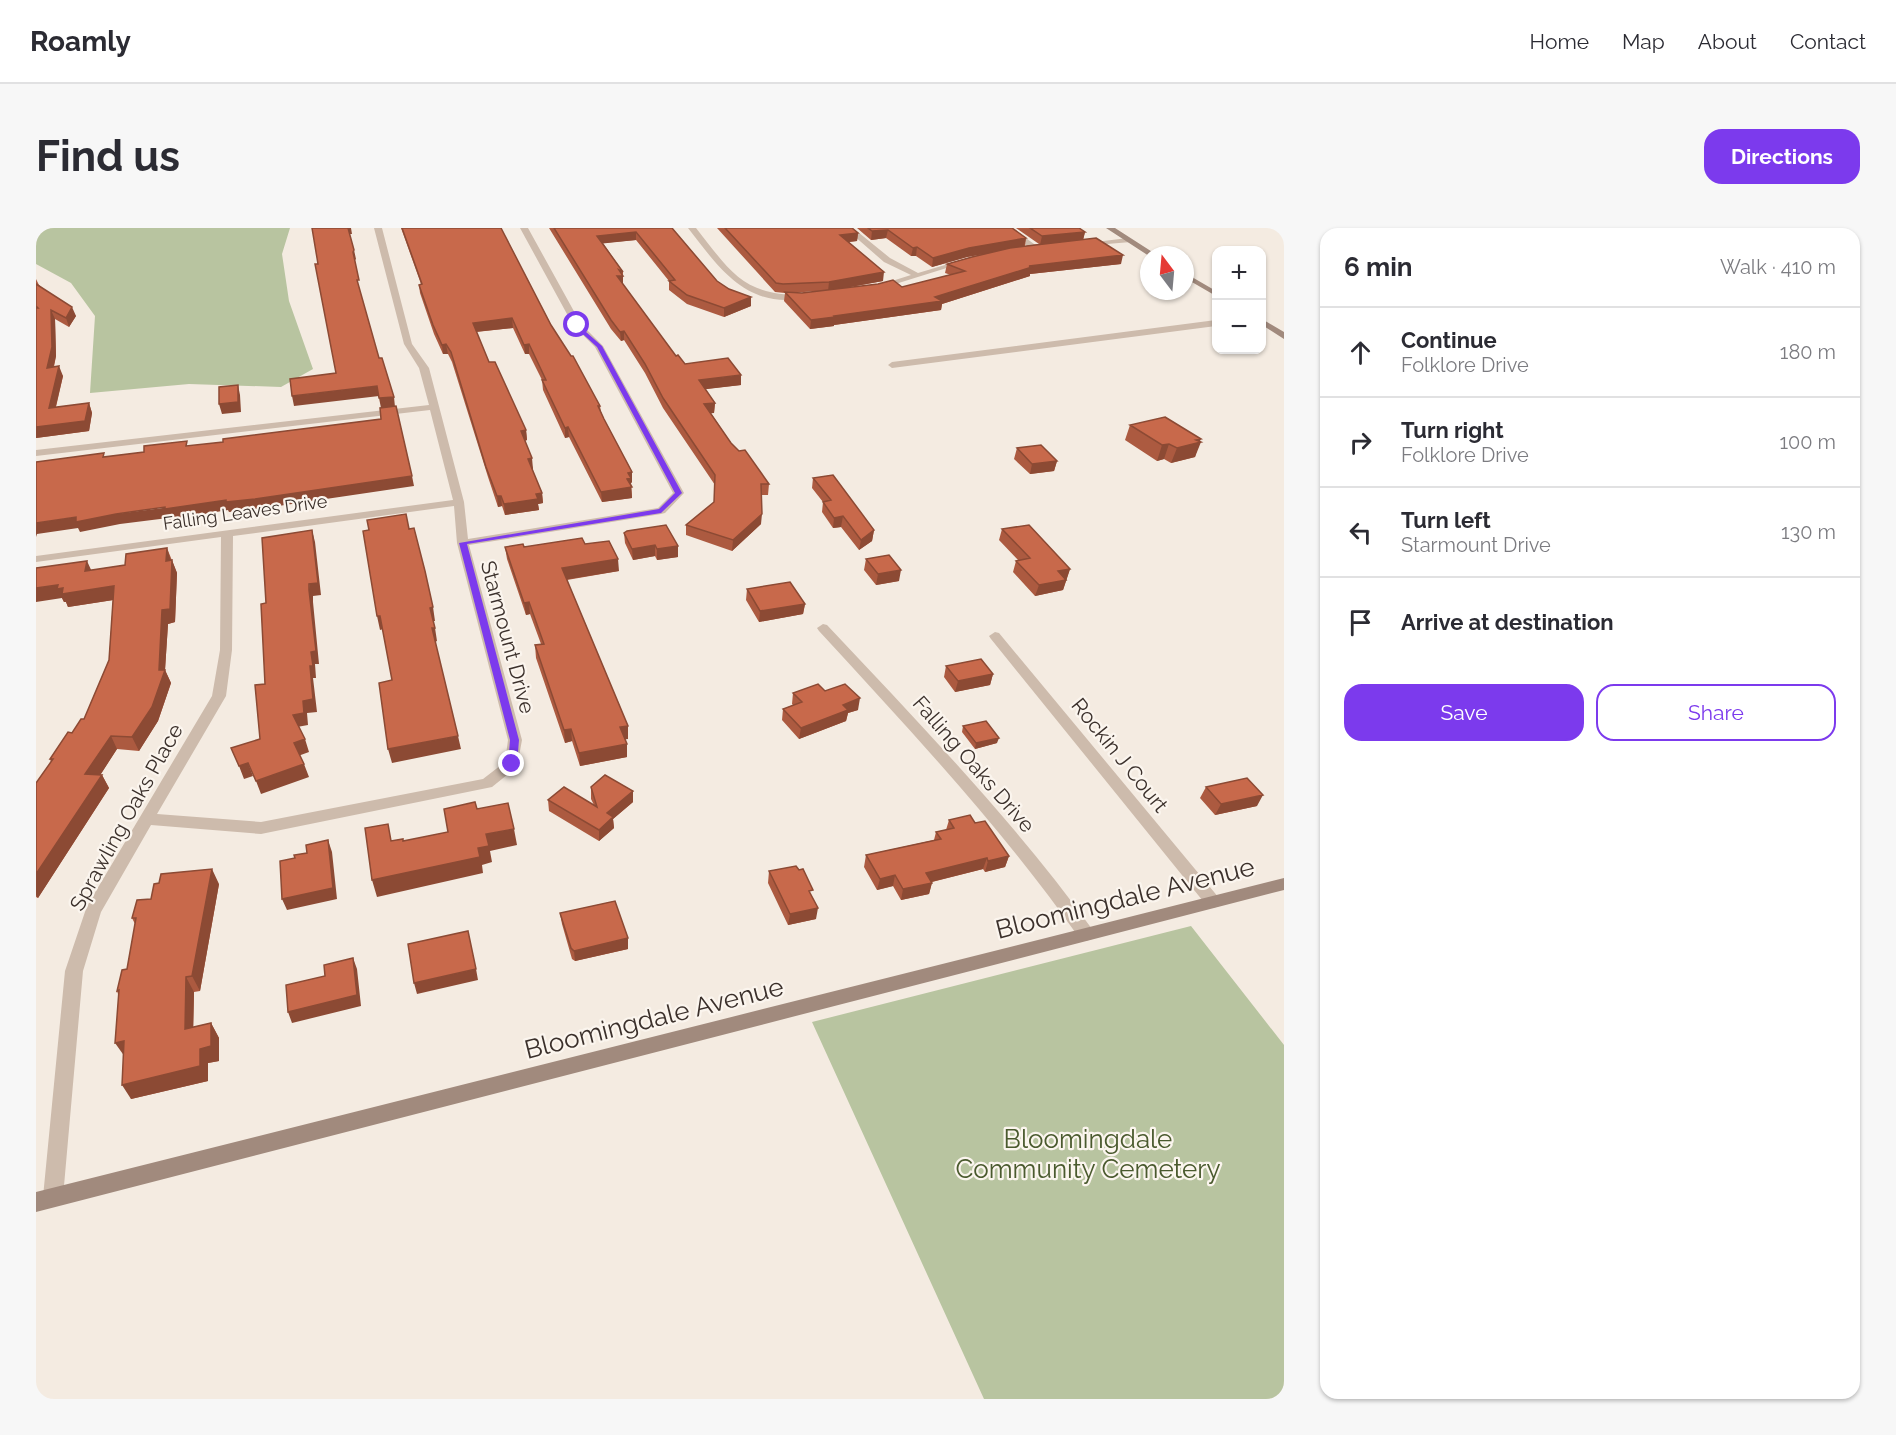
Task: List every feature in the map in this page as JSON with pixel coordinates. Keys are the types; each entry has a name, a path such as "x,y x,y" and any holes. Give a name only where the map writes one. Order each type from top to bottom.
{"street":[{"name":"Starmount Drive","path":"146,819 261,828 487,783 512,764 515,740 463,543 459,502 424,368 408,344 378,228"},
{"path":"463,543 661,511 679,493 599,346 577,325 524,228"},
{"path":"692,228 737,282 747,290 778,297 813,296"},
{"path":"849,228 886,260 918,276"},
{"path":"1007,228 1037,249"},
{"path":"1110,228 1140,247"},
{"path":"1071,246 1128,240"},
{"path":"1027,250 1048,248"},
{"path":"868,290 977,258"},
{"path":"1194,281 1212,292"},
{"path":"892,365 1212,324"},
{"path":"1266,325 1284,336"},
{"path":"36,453 434,407"},
{"name":"Falling Leaves Drive","path":"36,559 459,502"},
{"name":"Sprawling Oaks Place","path":"45,1199 74,971 93,911 219,696 226,650 227,533"},
{"name":"Falling Oaks Drive","path":"823,628 890,700 1047,879 1086,934"},
{"name":"Rockin J Court","path":"994,636 1213,902"},
{"name":"Bloomingdale Avenue","path":"45,1199 1284,884"}],"green space":[{"path":"36,228 290,228 282,254 289,301 313,369 281,387 189,384 90,393 95,316 71,283 36,264"},
{"name":"Bloomingdale Community Cemetery","path":"1191,926 1284,1045 1284,1399 984,1399 812,1022"}],"building":[{"path":"312,228 348,228 354,250 359,280 357,280 379,358 382,358 394,397 379,398 377,386 292,396 290,379 336,373 315,264 318,264"},
{"path":"402,228 501,228 551,325 573,356 600,406 598,406 604,419 632,472 628,473 631,478 627,479 632,487 601,492 568,427 565,428 542,380 546,380 529,344 524,345 512,318 473,323 489,362 495,362 526,430 521,431 532,458 528,459 542,493 536,494 538,499 504,504 501,496 497,496 486,467 451,352 446,344 442,345 433,325 419,285 422,284"},
{"path":"554,228 672,228 717,281 729,289 751,297 724,308 687,295 669,281 675,280 636,232 597,236 623,272 619,270 623,276 617,276 676,356 678,355 685,364 728,358 741,375 699,380 715,403 704,404 731,443 739,451 745,450 769,484 761,484 762,514 733,540 686,525 714,502 715,475 663,398 624,331 620,332 611,320"},
{"path":"725,228 852,228 858,233 840,235 884,272 829,282 776,283"},
{"path":"868,228 1012,228 1026,238 969,248 933,258 917,247 913,248 888,230 872,231"},
{"path":"1030,228 1079,228 1085,232 1042,236"},
{"path":"1096,238 1123,255 1029,266 1032,267 935,297 942,301 811,320 785,292 802,293 878,284 893,280 902,287 965,271 947,264 972,257 1010,248"},
{"path":"36,284 72,307 66,318 51,310 52,347 47,368 59,366 49,408 89,403 85,421 36,427 36,308 38,308 36,306"},
{"path":"238,385 238,402 219,404 219,387"},
{"path":"396,406 412,476 255,499 226,502 226,500 165,509 165,507 76,522 76,517 36,523 36,462 104,453 103,457 144,452 144,446 187,441 186,446 223,442 223,439 381,419 380,408"},
{"path":"1165,417 1201,439 1196,440 1201,442 1177,448 1169,444 1162,445 1130,425"},
{"path":"1041,445 1057,461 1032,464 1017,448"},
{"path":"833,475 874,530 861,540 843,516 834,518 823,502 831,500 813,478"},
{"path":"406,514 409,529 414,528 425,571 433,607 430,608 435,628 432,628 458,736 388,749 379,683 392,680 380,616 377,616 363,531 369,530 367,520"},
{"path":"666,525 678,546 657,549 655,545 632,549 624,533 627,531"},
{"path":"1029,525 1070,569 1058,571 1066,580 1039,585 1016,561 1030,558 1002,529"},
{"path":"312,530 318,583 309,584 316,651 311,652 313,666 310,666 313,699 303,701 304,713 293,715 305,739 294,743 304,764 256,781 248,763 239,766 231,748 260,739 255,685 265,684 261,604 266,603 262,538"},
{"path":"582,538 585,544 609,541 618,559 562,568 628,726 620,727 627,744 579,753 571,729 564,730 535,645 544,644 529,602 524,603 505,547 523,544 524,547"},
{"path":"167,548 166,561 172,560 170,609 162,610 159,670 165,670 152,707 132,737 111,736 85,774 102,775 36,874 36,783 68,732 72,733 81,719 84,719 109,660 114,586 62,594 63,588 57,589 58,585 36,588 36,568 87,561 85,571 125,565 126,554"},
{"path":"889,555 901,570 878,574 866,559"},
{"path":"790,582 805,604 760,611 747,589"},
{"path":"981,659 993,674 958,681 946,666"},
{"path":"818,684 825,691 845,684 860,698 843,705 848,710 801,728 783,709 802,702 793,693"},
{"path":"986,721 999,738 976,743 963,726"},
{"path":"605,775 633,791 607,813 613,817 599,830 548,800 564,787 597,807 591,787"},
{"path":"1247,778 1263,795 1221,804 1206,787"},
{"path":"475,802 477,809 508,803 514,829 486,834 489,846 478,848 480,857 372,880 365,828 388,824 391,841 403,839 403,841 448,832 444,809"},
{"path":"970,815 975,823 985,821 1009,856 988,861 987,858 926,873 932,883 903,889 895,875 880,879 866,855 941,839 936,832 954,828 949,820"},
{"path":"328,840 333,888 282,899 280,861 307,853 306,845"},
{"path":"796,866 799,870 803,869 813,890 809,891 818,908 790,914 769,871"},
{"path":"212,869 192,976 186,977 185,1029 211,1023 211,1046 200,1049 200,1066 122,1085 124,1041 115,1043 119,990 117,991 122,970 127,969 136,918 132,918 137,900 151,899 154,884 159,883 161,874"},
{"path":"615,901 628,938 574,951 560,913"},
{"path":"468,931 476,969 414,983 408,944"},
{"path":"353,958 357,995 288,1012 286,985 325,976 324,965"}],"route":[{"path":"512,764 515,740 463,543 661,511 679,493 599,346 577,325"}]}
